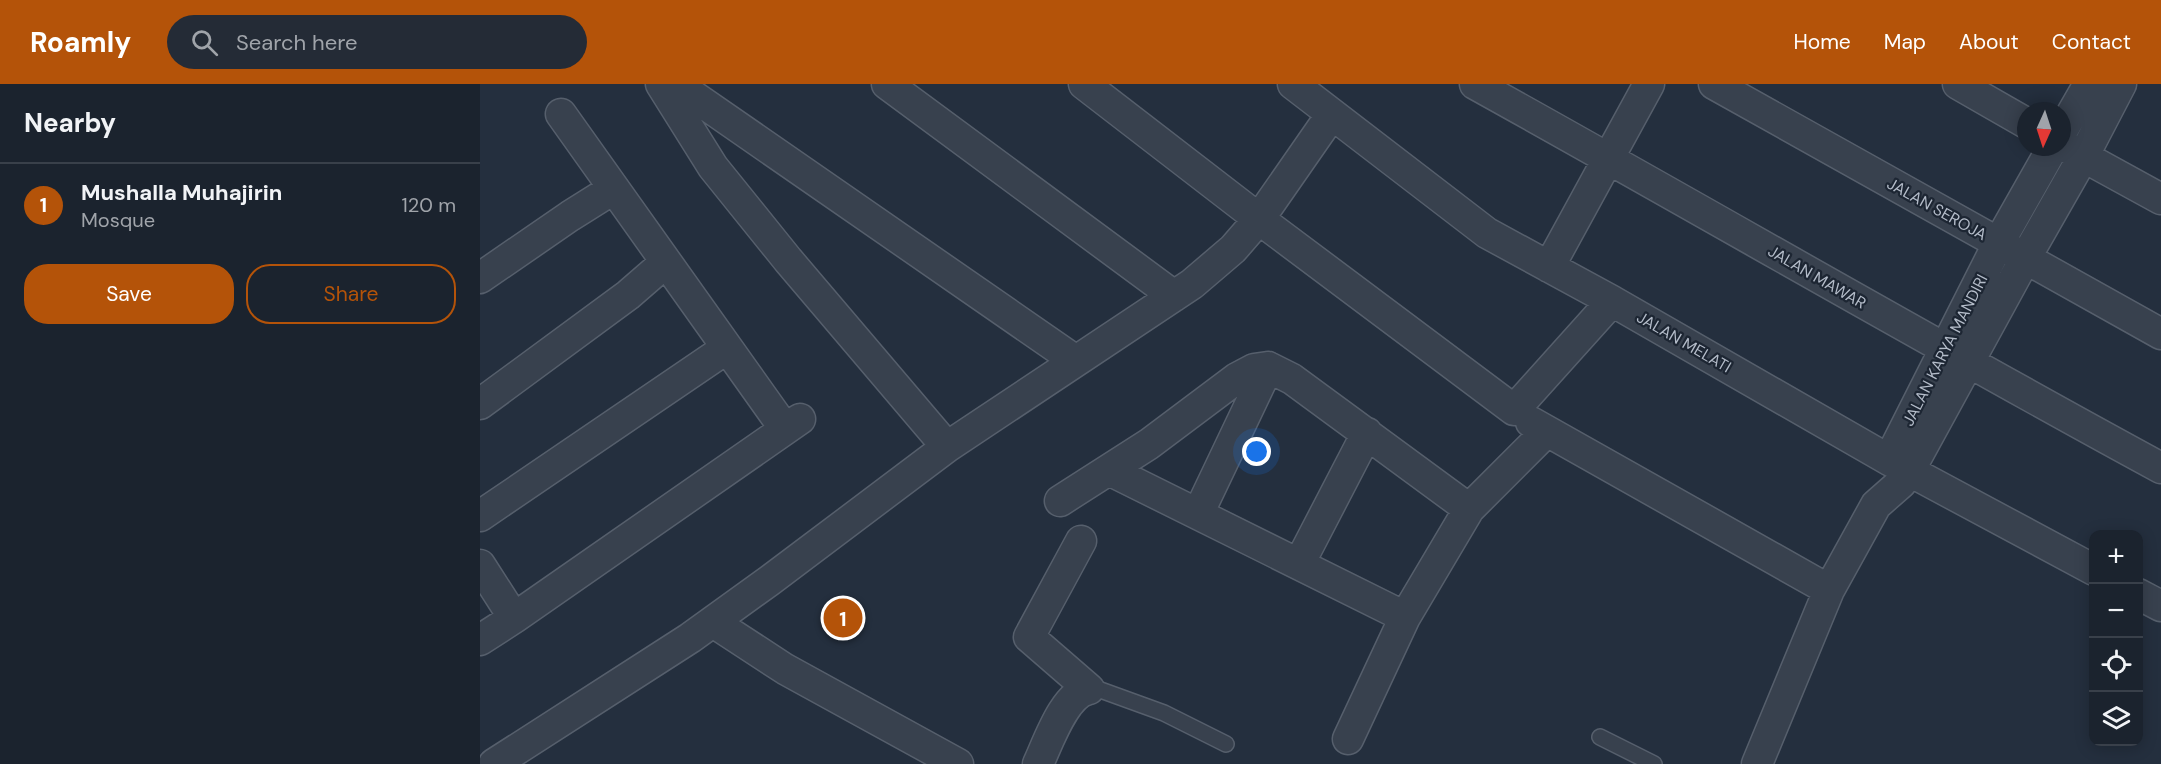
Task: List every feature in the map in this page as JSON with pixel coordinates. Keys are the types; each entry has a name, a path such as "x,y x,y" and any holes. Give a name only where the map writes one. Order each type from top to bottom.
{"street":[{"path":"661,84 713,167 788,260 947,447"},
{"path":"676,84 1076,361"},
{"path":"887,84 1174,296"},
{"path":"1084,84 1259,219 1546,432 1829,590"},
{"name":"JALAN MELATI","path":"1293,84 1487,233 1612,301 1896,463 2089,567"},
{"name":"JALAN MAWAR","path":"1475,84 1957,357 2161,468"},
{"path":"1549,267 1649,84"},
{"name":"JALAN SEROJA","path":"1714,84 2161,334"},
{"path":"1958,84 2017,118"},
{"path":"2071,115 2089,84"},
{"path":"1757,764 1829,590 1876,505 1901,483 1896,463 1957,357 2026,257 2073,151 2121,84"},
{"path":"480,640 793,424 727,348 561,114"},
{"path":"494,764 713,622 947,447 1192,284 1233,249 1259,219 1332,114"},
{"path":"2073,151 2161,199"},
{"name":"JALAN KARYA MANDIRI","path":"1957,357 1998,244 2048,156"},
{"path":"480,278 613,189"},
{"path":"480,404 628,295 666,262"},
{"path":"1514,410 1612,301"},
{"path":"480,516 727,348"},
{"path":"1198,514 1268,367"},
{"path":"1060,501 1149,444 1237,378 1254,369 1268,367 1292,379 1469,509"},
{"path":"1348,739 1405,617 1469,509 1546,432"},
{"path":"1299,564 1367,433"},
{"path":"1109,470 1405,617"},
{"path":"1081,541 1029,637 1089,689"},
{"path":"480,565 514,618"},
{"path":"2143,596 2161,606"},
{"path":"713,622 785,669 958,764"},
{"path":"1038,764 1066,706 1081,690 1089,689"}],"lane":[{"path":"1089,689 1095,687 1164,713 1226,744"},
{"path":"1600,737 1654,764"}],"place":[{"name":"Mushalla Muhajirin","path":"843,618"}]}
